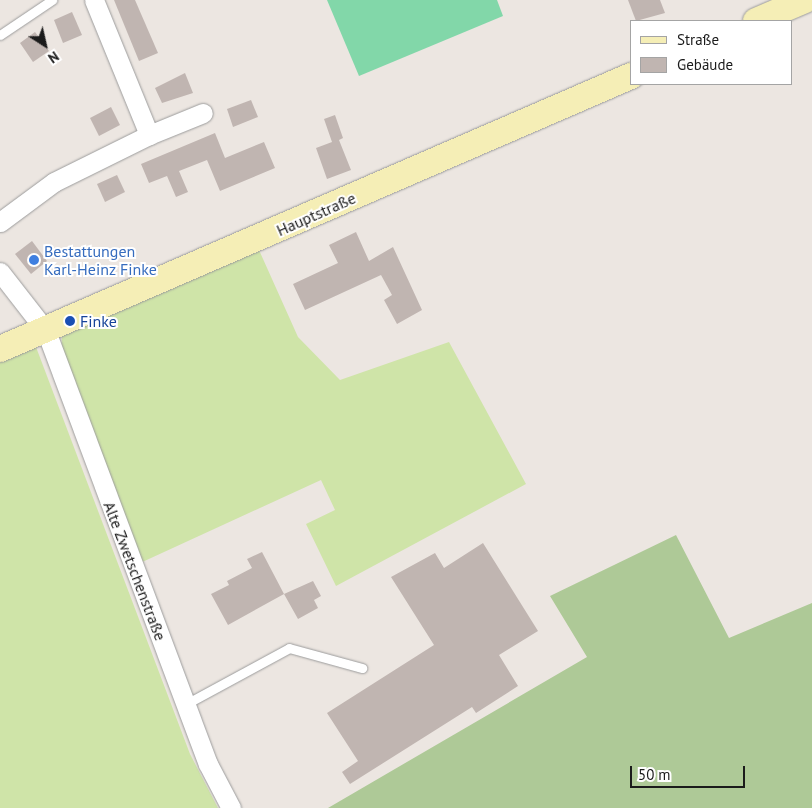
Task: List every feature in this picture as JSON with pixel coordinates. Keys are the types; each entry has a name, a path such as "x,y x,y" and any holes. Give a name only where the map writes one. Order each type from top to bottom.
{"main road":[{"path":"758,20 791,3"},
{"name":"Hauptstraße","path":"0,349 46,332 630,76"}],"street":[{"path":"94,0 149,135"},
{"path":"0,222 54,182 149,135 203,113"},
{"name":"Alte Zwetschenstraße","path":"0,272 46,332 208,764 231,808"}],"lane":[{"path":"0,35 52,0"},
{"path":"186,704 289,648 362,668"}],"green space":[{"path":"327,0 497,0 503,16 359,76"},
{"path":"259,250 298,337 340,380 449,342 526,484 336,586 306,524 335,510 321,480 138,564 61,354 62,336"},
{"path":"36,347 190,754 218,808 0,808 0,361"},
{"path":"676,535 729,638 812,603 812,808 328,808 587,657 550,596"}],"building":[{"path":"114,0 135,0 158,53 139,61"},
{"path":"628,0 660,0 665,13 636,20"},
{"path":"72,12 82,35 63,43 54,20"},
{"path":"35,32 49,51 33,62 20,43"},
{"path":"185,73 193,93 162,103 155,88"},
{"path":"251,100 258,117 233,127 227,109"},
{"path":"111,107 120,125 99,136 90,118"},
{"path":"335,115 343,138 339,140 351,170 327,179 316,148 332,142 324,119"},
{"path":"215,133 225,158 264,142 275,168 220,191 207,160 179,171 188,192 176,197 167,176 149,183 141,164"},
{"path":"117,175 125,192 105,202 97,184"},
{"path":"356,232 369,261 393,247 422,310 397,324 384,300 392,295 381,275 305,310 293,284 338,263 329,245"},
{"path":"32,241 47,261 31,274 15,254"},
{"path":"483,543 538,631 499,655 518,686 476,713 472,707 350,784 342,772 358,761 327,713 434,645 391,577 435,553 444,568"},
{"path":"262,552 284,594 228,625 211,594 229,585 227,581 252,568 247,559"},
{"path":"313,581 321,596 314,600 318,608 298,619 284,594"}],"place":[{"name":"Bestattungen Karl-Heinz Finke","path":"34,260"},
{"name":"Finke","path":"70,321"}]}
